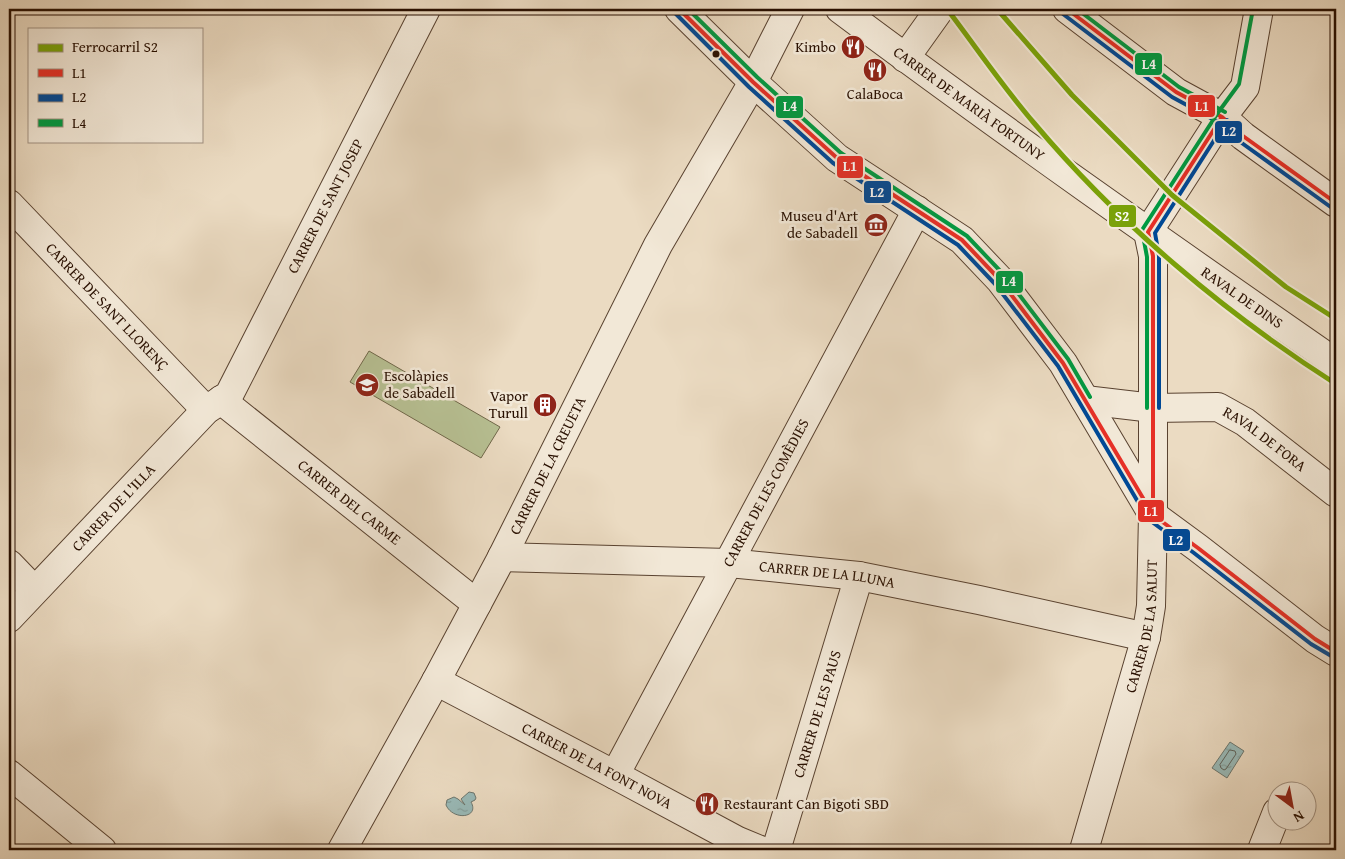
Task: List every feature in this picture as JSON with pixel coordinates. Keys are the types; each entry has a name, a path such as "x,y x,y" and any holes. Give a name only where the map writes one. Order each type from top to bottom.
{"street":[{"name":"CARRER DE SANT JOSEP","path":"213,405 229,395 426,9"},
{"path":"679,9 754,82 837,158 962,240 1000,280 1063,363 1153,515 1315,639 1336,652"},
{"name":"CARRER DE LA CREUETA","path":"342,850 436,681 502,557 658,246 754,82 790,9"},
{"name":"CARRER DE MARIÀ FORTUNY","path":"840,9 905,58 1148,232"},
{"path":"905,58 940,9"},
{"path":"1067,9 1176,92 1222,117 1243,136 1336,204"},
{"path":"1148,232 1222,117 1245,87 1259,9"},
{"name":"CARRER DE SANT LLORENÇ","path":"9,204 213,405"},
{"name":"CARRER DE LES COMÈDIES","path":"615,774 917,210"},
{"name":"RAVAL DE DINS","path":"1148,232 1336,363"},
{"name":"CARRER DE LA SALUT","path":"1084,850 1146,637 1151,606 1153,256 1148,232"},
{"name":"RAVAL DE FORA","path":"1085,400 1153,408 1218,407 1245,422 1336,494"},
{"name":"CARRER DE L'ILLA","path":"9,618 213,405"},
{"name":"CARRER DEL CARME","path":"213,405 477,604"},
{"name":"CARRER DE LA LLUNA","path":"502,557 729,563 859,576 980,600 1146,637"},
{"path":"9,564 34,590"},
{"name":"CARRER DE LES PAUS","path":"776,850 859,576"},
{"name":"CARRER DE LA FONT NOVA","path":"436,681 615,774 738,841 760,850"},
{"path":"9,774 102,850"},
{"path":"1262,850 1269,832"}],"green space":[{"path":"369,351 500,427 481,458 350,382"}],"water":[{"path":"1230,742 1244,751 1227,778 1212,768"},
{"path":"469,792 474,793 476,798 471,802 473,807 469,814 464,816 454,814 449,810 446,805 447,800 454,797 465,805 461,799"}],"rail line":[{"name":"S2","path":"947,9 1023,109 1101,196 1175,265 1214,297 1295,357 1336,384"},
{"name":"S2","path":"997,9 1072,95 1172,195 1286,287 1336,319"}],"transit line":[{"name":"L1","path":"679,9 753,82 837,158 962,240 1000,280 1063,363 1153,515 1315,639 1336,652"},
{"name":"L4","path":"688,9 757,77 841,153 967,236 1005,276 1068,359 1090,397"},
{"name":"L1","path":"1067,9 1176,92 1222,117 1243,136 1336,203"},
{"name":"L4","path":"1077,9 1179,87 1225,112"},
{"name":"L4","path":"1147,408 1147,257 1142,230 1217,114 1239,84 1253,9"},
{"name":"L2","path":"675,13 749,87 833,163 958,245 995,284 1058,366 1148,519 1311,644 1333,657"},
{"name":"L2","path":"1063,14 1172,97 1218,122 1239,141 1332,208"},
{"name":"L1","path":"1153,515 1153,256 1148,232 1222,117"},
{"name":"L2","path":"1159,408 1159,256 1155,233 1227,120"}],"place":[{"name":"Kimbo","path":"853,47"},
{"name":"CalaBoca","path":"875,70"},
{"name":"Museu d'Art de Sabadell","path":"876,225"},
{"name":"Escolàpies de Sabadell","path":"367,385"},
{"name":"Vapor Turull","path":"545,405"},
{"name":"Restaurant Can Bigoti SBD","path":"707,804"}]}
